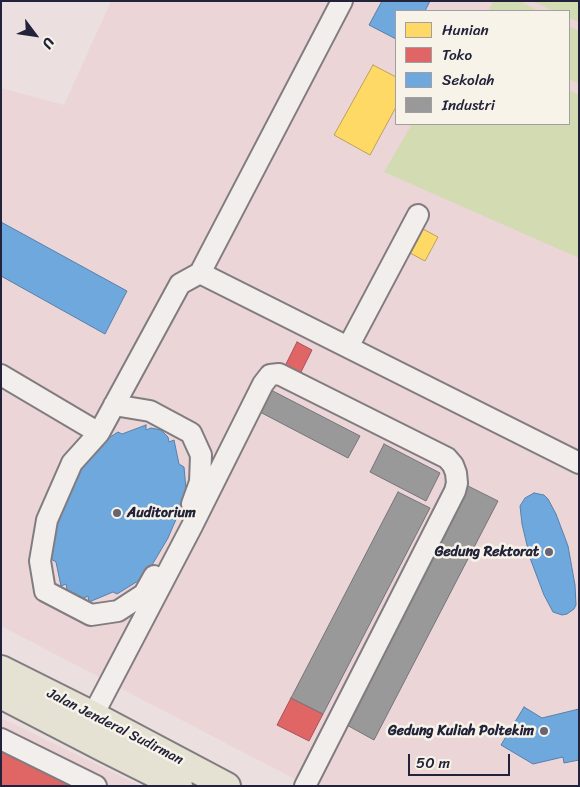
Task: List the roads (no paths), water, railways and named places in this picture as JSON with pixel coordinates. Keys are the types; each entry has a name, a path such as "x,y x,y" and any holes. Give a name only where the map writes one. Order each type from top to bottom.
{"main road":[{"name":"Jalan Jenderal Sudirman","path":"1,669 93,715 173,778"},
{"name":"Jalan Jenderal Sudirman","path":"1,695 105,749 173,778 227,786"}],"street":[{"path":"114,405 150,411 191,433 201,455 200,482 185,524 144,594 118,611 91,615 45,591 40,561 47,520 72,463 99,433 114,405 180,284 200,273 342,1"},
{"path":"348,347 418,215"},
{"path":"200,273 579,463"},
{"path":"93,715 192,526 262,384 270,375 279,374 447,458 453,465 457,483 455,491 305,786"},
{"path":"1,375 99,433"},
{"path":"1,739 96,786"}],"place":[{"name":"Auditorium","path":"117,513"},
{"name":"Gedung Rektorat","path":"549,552"},
{"name":"Gedung Kuliah Poltekim","path":"544,731"}]}
